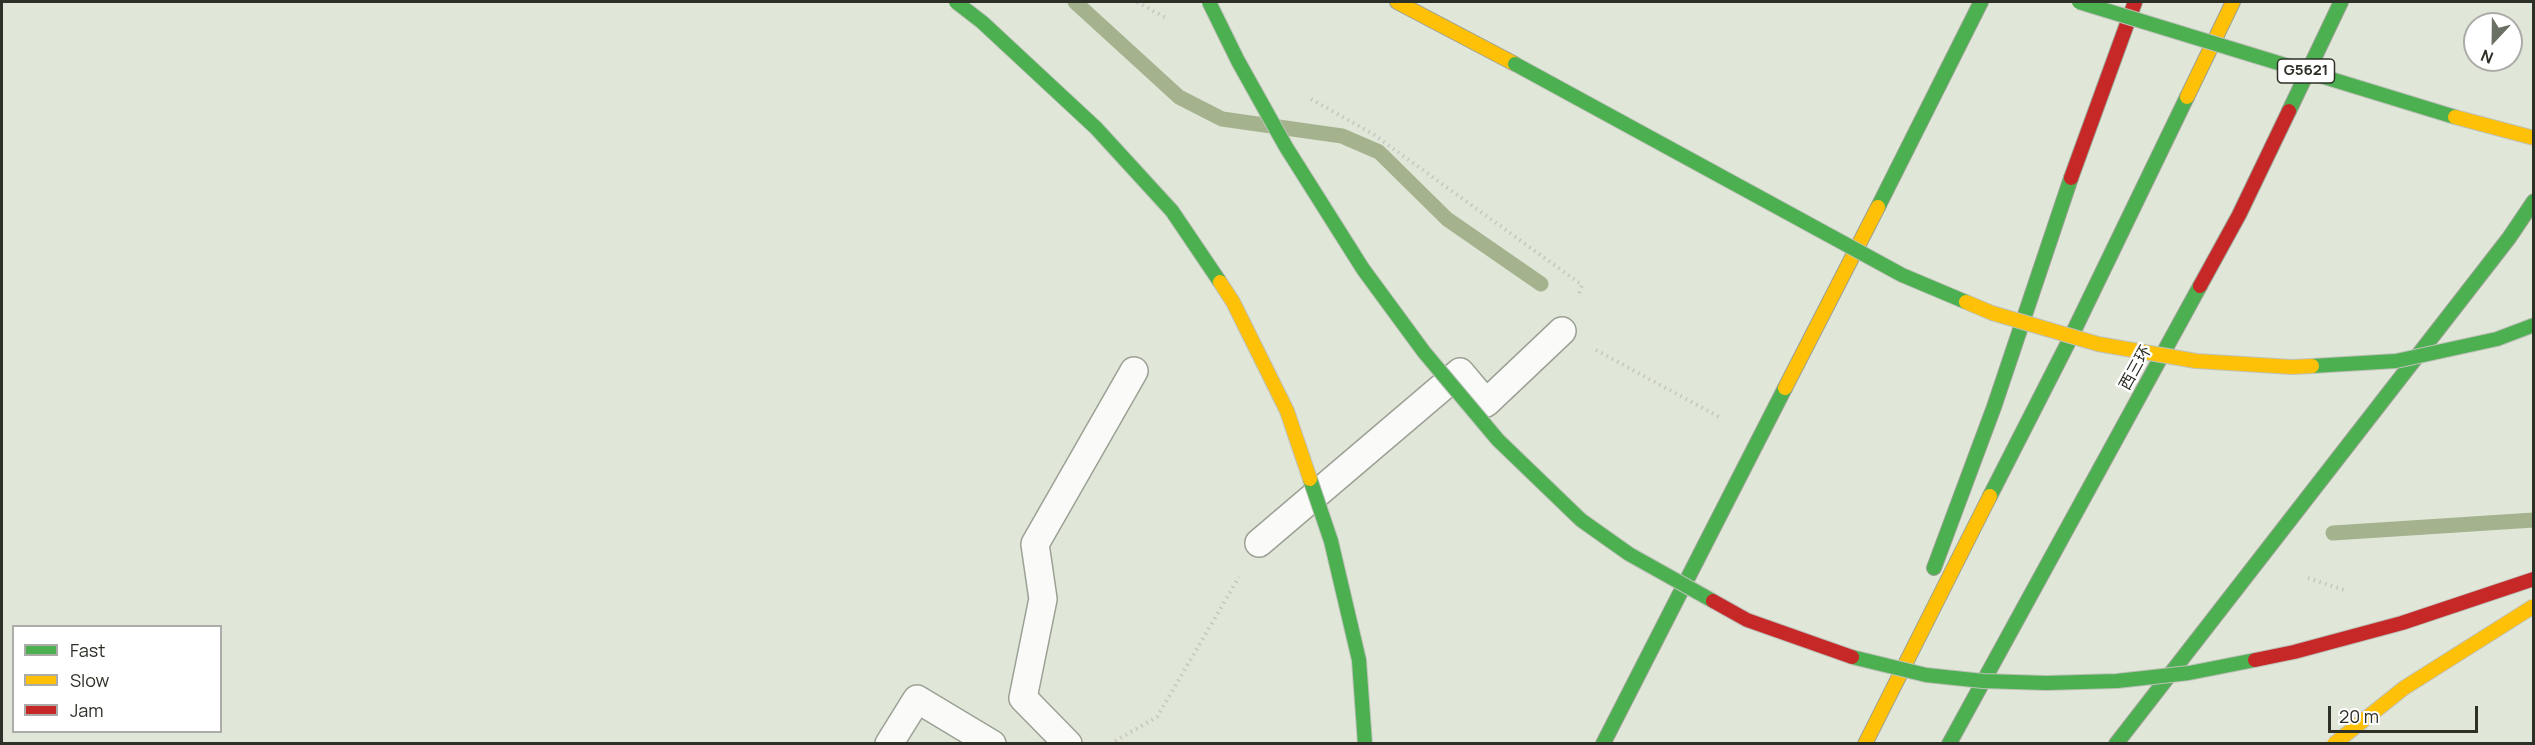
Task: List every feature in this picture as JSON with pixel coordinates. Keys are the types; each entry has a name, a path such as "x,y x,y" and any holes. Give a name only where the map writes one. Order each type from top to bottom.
{"main road":[{"path":"956,2 982,22 1096,128 1172,211 1233,302 1287,411 1331,541 1359,660 1365,744"},
{"path":"1209,2 1238,61 1286,147 1363,269 1424,352 1498,440 1581,520 1629,554 1747,620 1866,662 1926,675 2025,682 2117,681 2189,673 2294,652 2402,623 2534,579"},
{"path":"1397,2 1902,275 1992,313 2098,344 2196,361 2292,367 2396,361 2497,339 2534,325"},
{"path":"1603,744 1917,133 1981,2"},
{"name":"G5621","path":"2079,2 2534,138"},
{"path":"1877,720 1994,407 2089,123 2135,2"},
{"path":"1865,744 2068,343 2233,2"},
{"name":"西三环","path":"1949,744 2239,215 2341,2"},
{"path":"2116,744 2382,403 2509,238 2534,201"},
{"path":"2334,744 2404,688 2534,606"}],"lane":[{"path":"1259,543 1460,372 1486,403 1562,331"},
{"path":"1068,744 1023,698 1043,599 1035,544 1134,371"},
{"path":"889,744 917,699 992,744"}],"path":[{"path":"1137,2 1178,25"},
{"path":"1301,94 1373,134 1582,285 1578,296"},
{"path":"1562,331 1723,418"},
{"path":"1110,744 1157,717 1259,543"}],"waterway":[{"path":"1075,2 1179,97 1222,119 1342,136 1379,152 1447,219 1541,284"},
{"path":"2333,533 2534,520"}],"traffic: fast":[{"path":"956,2 982,22 1096,128 1172,211 1220,282"},
{"path":"1209,2 1238,61 1286,147 1363,269 1424,352 1498,440 1581,520 1629,554 1713,601"},
{"path":"1878,207 1981,2"},
{"path":"2079,2 2455,117"},
{"path":"2289,111 2341,2"},
{"path":"1515,64 1902,275 1966,302"},
{"path":"1990,496 2068,343 2187,97"},
{"path":"1934,568 1994,407 2071,178"},
{"path":"2116,744 2509,238 2534,201"},
{"path":"1949,744 2200,286"},
{"path":"2312,366 2396,361 2497,339 2534,325"},
{"path":"1603,744 1785,388"},
{"path":"1310,479 1331,541 1359,660 1365,744"},
{"path":"1852,657 1926,675 1983,681 2046,683 2117,681 2189,673 2255,660"}],"traffic: slow":[{"path":"1397,2 1515,64"},
{"path":"2187,97 2233,2"},
{"path":"2455,117 2534,138"},
{"path":"1785,388 1878,207"},
{"path":"1220,282 1233,302 1287,411 1310,479"},
{"path":"1966,302 1992,313 2098,344 2196,361 2292,367 2312,366"},
{"path":"1865,744 1990,496"},
{"path":"2334,744 2404,688 2534,606"}],"traffic: jam":[{"path":"2071,178 2135,2"},
{"path":"2200,286 2239,215 2289,111"},
{"path":"2255,660 2402,623 2534,579"},
{"path":"1713,601 1747,620 1852,657"}]}
